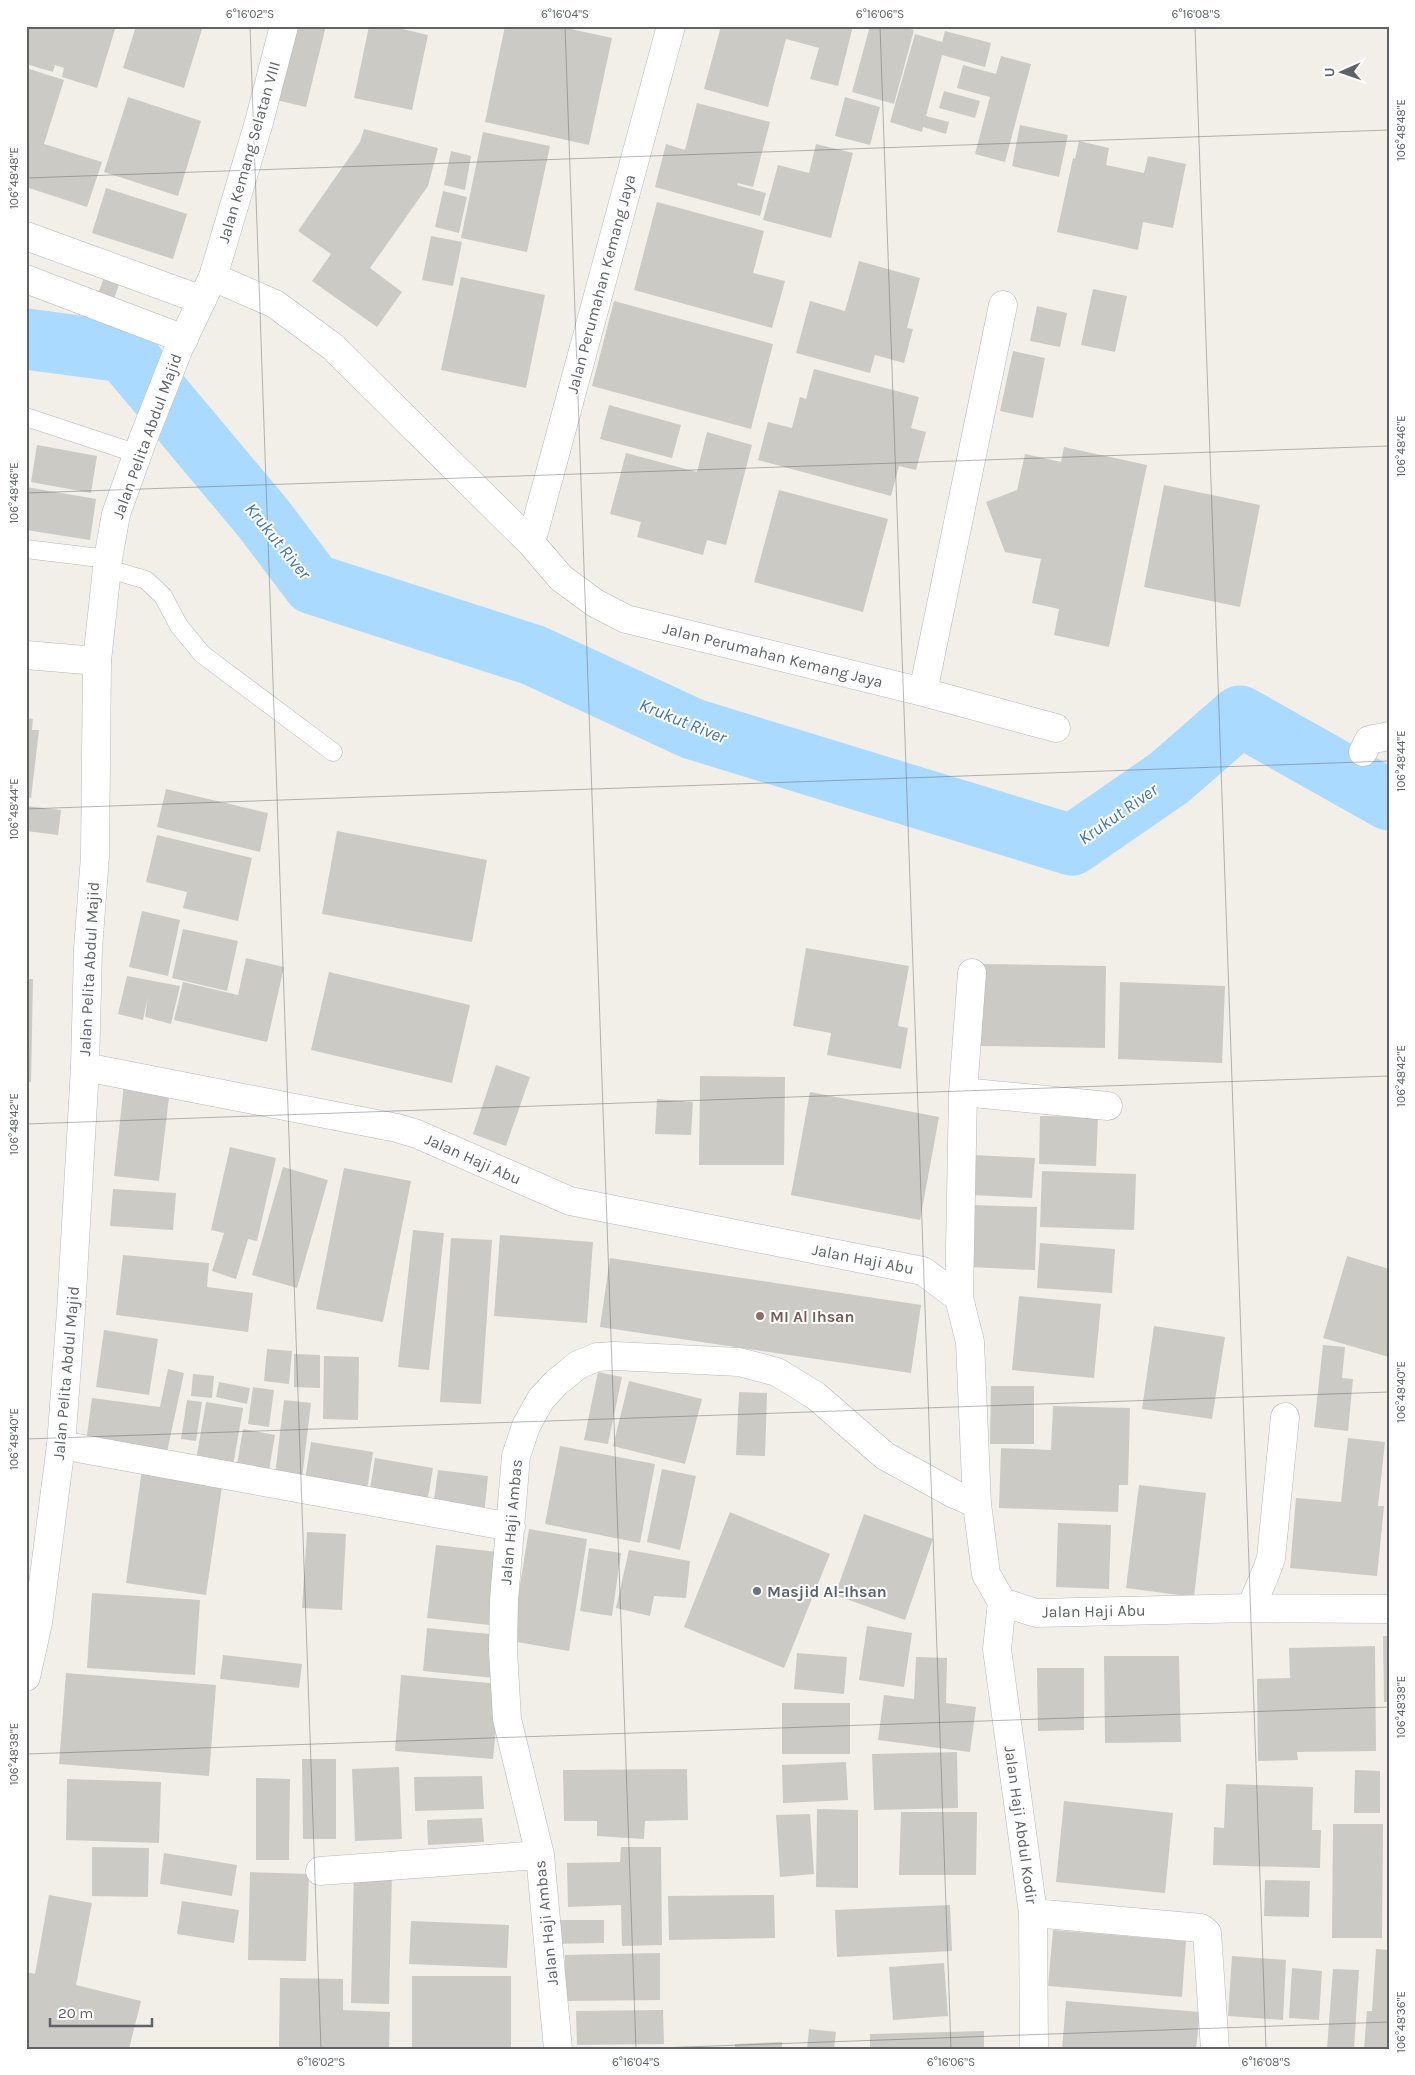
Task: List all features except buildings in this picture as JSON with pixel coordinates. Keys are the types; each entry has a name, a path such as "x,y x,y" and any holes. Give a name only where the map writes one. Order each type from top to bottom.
{"street":[{"name":"Jalan Kemang Selatan VIII","path":"208,289 259,122 284,26"},
{"name":"Jalan Perumahan Kemang Jaya","path":"531,542 671,26"},
{"name":"Jalan Perumahan Kemang Jaya","path":"26,236 208,289 275,304 333,347 531,542 561,578 595,603 626,619 923,692 1056,728"},
{"path":"26,279 182,344"},
{"name":"Jalan Pelita Abdul Majid","path":"26,1677 39,1616 61,1445 72,1310 88,949 95,856 97,661 107,564 116,514 182,344 208,289"},
{"path":"923,692 1003,305"},
{"path":"26,655 97,661"},
{"path":"1363,752 1368,740 1389,736"},
{"path":"972,973 963,1092 959,1298 970,1342 977,1504 986,1574 1002,1602"},
{"name":"Jalan Haji Abu","path":"84,1067 398,1128 417,1134 570,1201 922,1271 959,1298"},
{"path":"963,1092 1108,1106"},
{"name":"Jalan Haji Ambas","path":"558,2049 540,1855 507,1719 503,1650 504,1600 516,1456 526,1426 541,1399 557,1382 578,1365 597,1358 615,1356 739,1362 777,1372 816,1396 885,1456 954,1494 977,1504"},
{"path":"1251,1608 1271,1558 1285,1417"},
{"path":"61,1445 511,1527"},
{"name":"Jalan Haji Abu","path":"1002,1602 1036,1613 1251,1608 1389,1609"},
{"name":"Jalan Haji Abdul Kodir","path":"1002,1602 997,1649 1033,1913 1034,2049"},
{"path":"320,1871 540,1855"},
{"path":"1033,1913 1201,1928 1207,1933 1215,2049"}],"lane":[{"path":"26,417 141,446"},
{"path":"26,549 107,564 146,580 163,596 179,626 202,654 333,752"}],"waterway":[{"name":"Krukut River","path":"26,339 124,352 263,518 313,584 533,655 693,729 1072,845 1169,778 1240,716 1389,800"}],"place":[{"name":"MI Al Ihsan","path":"760,1316"},
{"name":"Masjid Al-Ihsan","path":"757,1591"}]}
